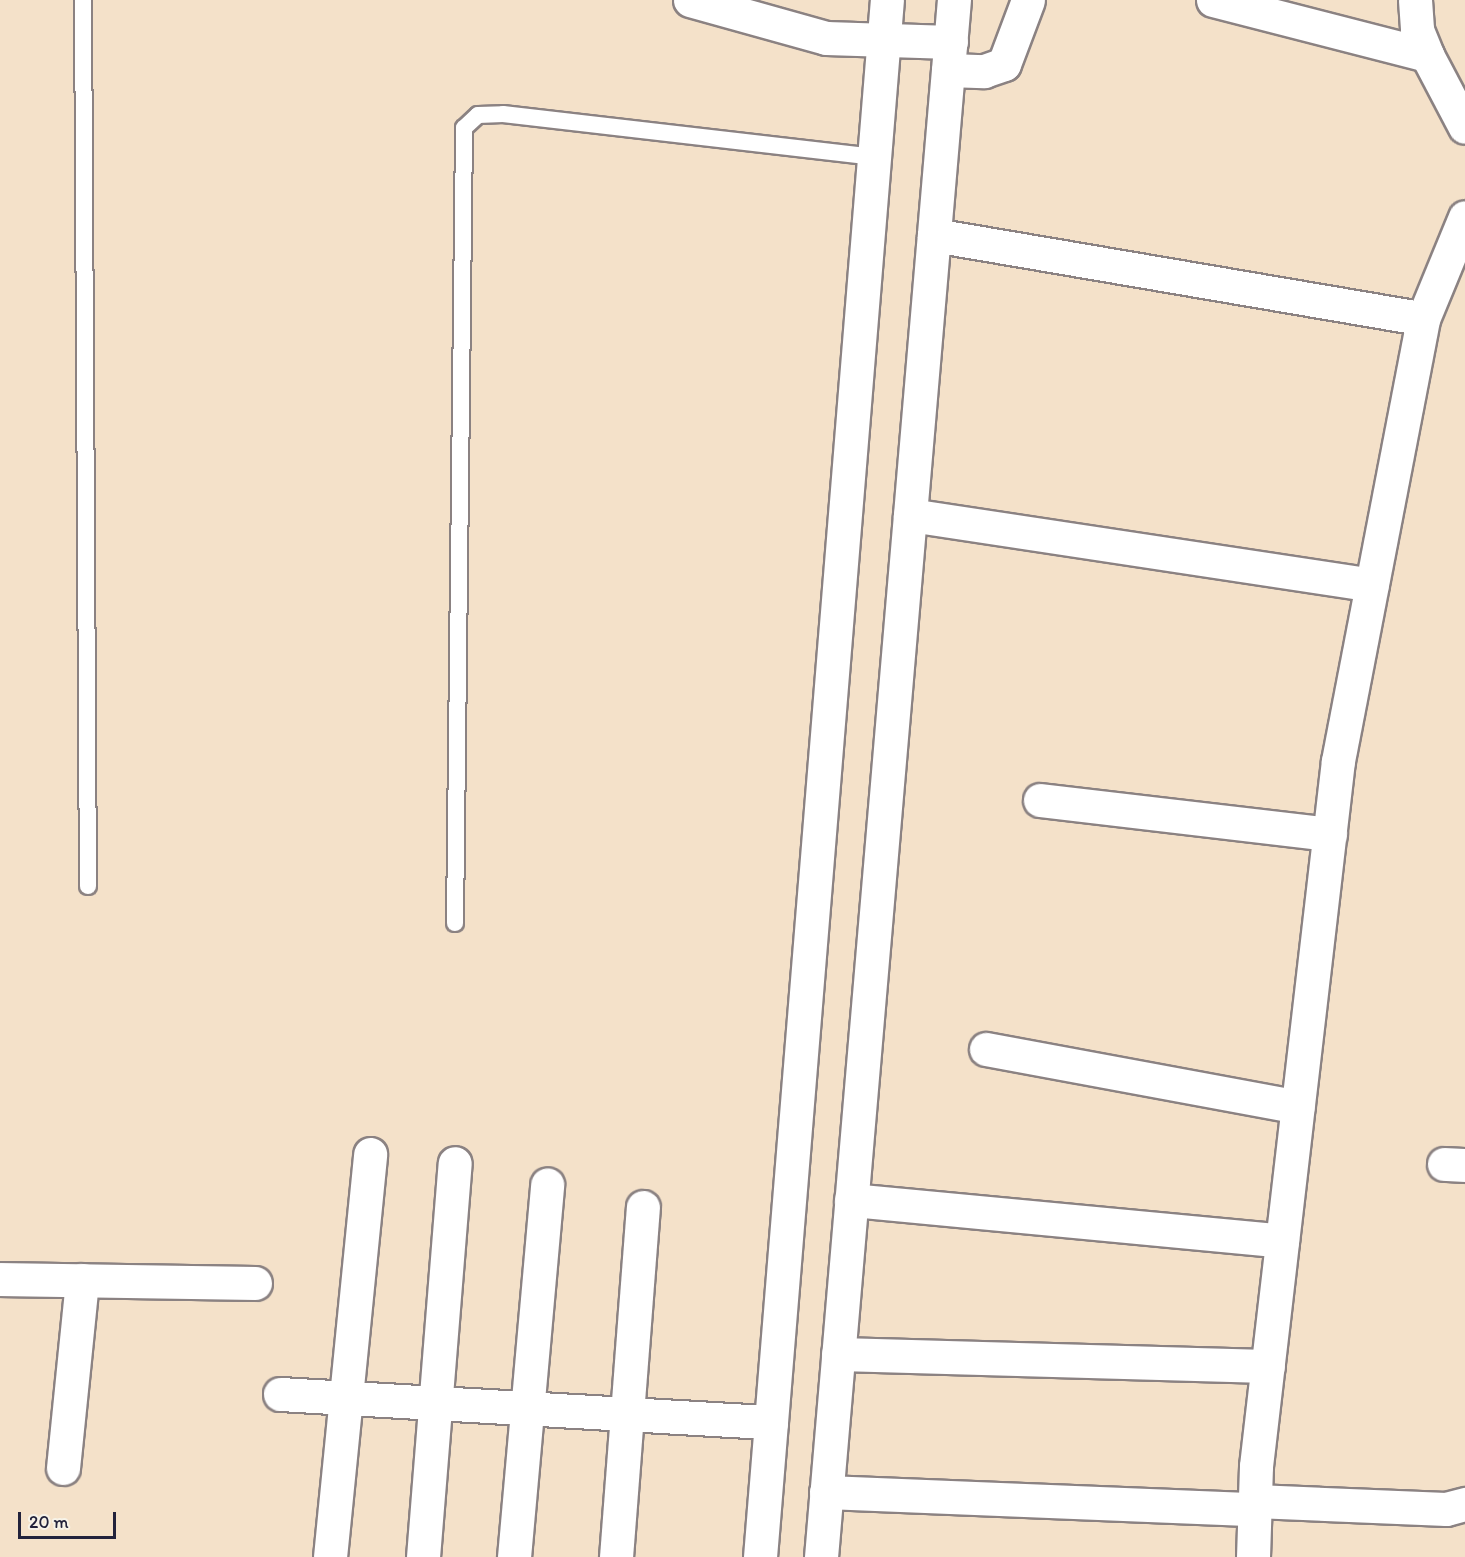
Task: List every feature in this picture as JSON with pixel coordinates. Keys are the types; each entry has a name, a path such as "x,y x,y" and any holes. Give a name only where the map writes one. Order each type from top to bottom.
{"street":[{"path":"690,0 826,38 883,40 950,56 984,71 1004,64 1028,0"},
{"path":"760,1557 886,0"},
{"path":"821,1557 954,0"},
{"path":"1213,0 1427,55"},
{"path":"1415,0 1417,30 1427,55 1465,126"},
{"path":"1253,1557 1255,1505 1268,1366 1338,761 1423,319 1465,217"},
{"path":"934,235 1423,319"},
{"path":"910,515 1372,585"},
{"path":"1040,800 1330,834"},
{"path":"986,1049 1298,1107"},
{"path":"330,1557 370,1154"},
{"path":"423,1557 433,1404 455,1163"},
{"path":"514,1557 525,1409 547,1184"},
{"path":"851,1200 1282,1241"},
{"path":"616,1557 643,1207"},
{"path":"0,1279 255,1283"},
{"path":"63,1468 81,1280"},
{"path":"838,1354 1268,1366"},
{"path":"280,1394 771,1422"},
{"path":"826,1492 1446,1509 1465,1504"}],"lane":[{"path":"83,0 88,886"},
{"path":"455,923 464,128 478,115 503,114 873,157"}]}
